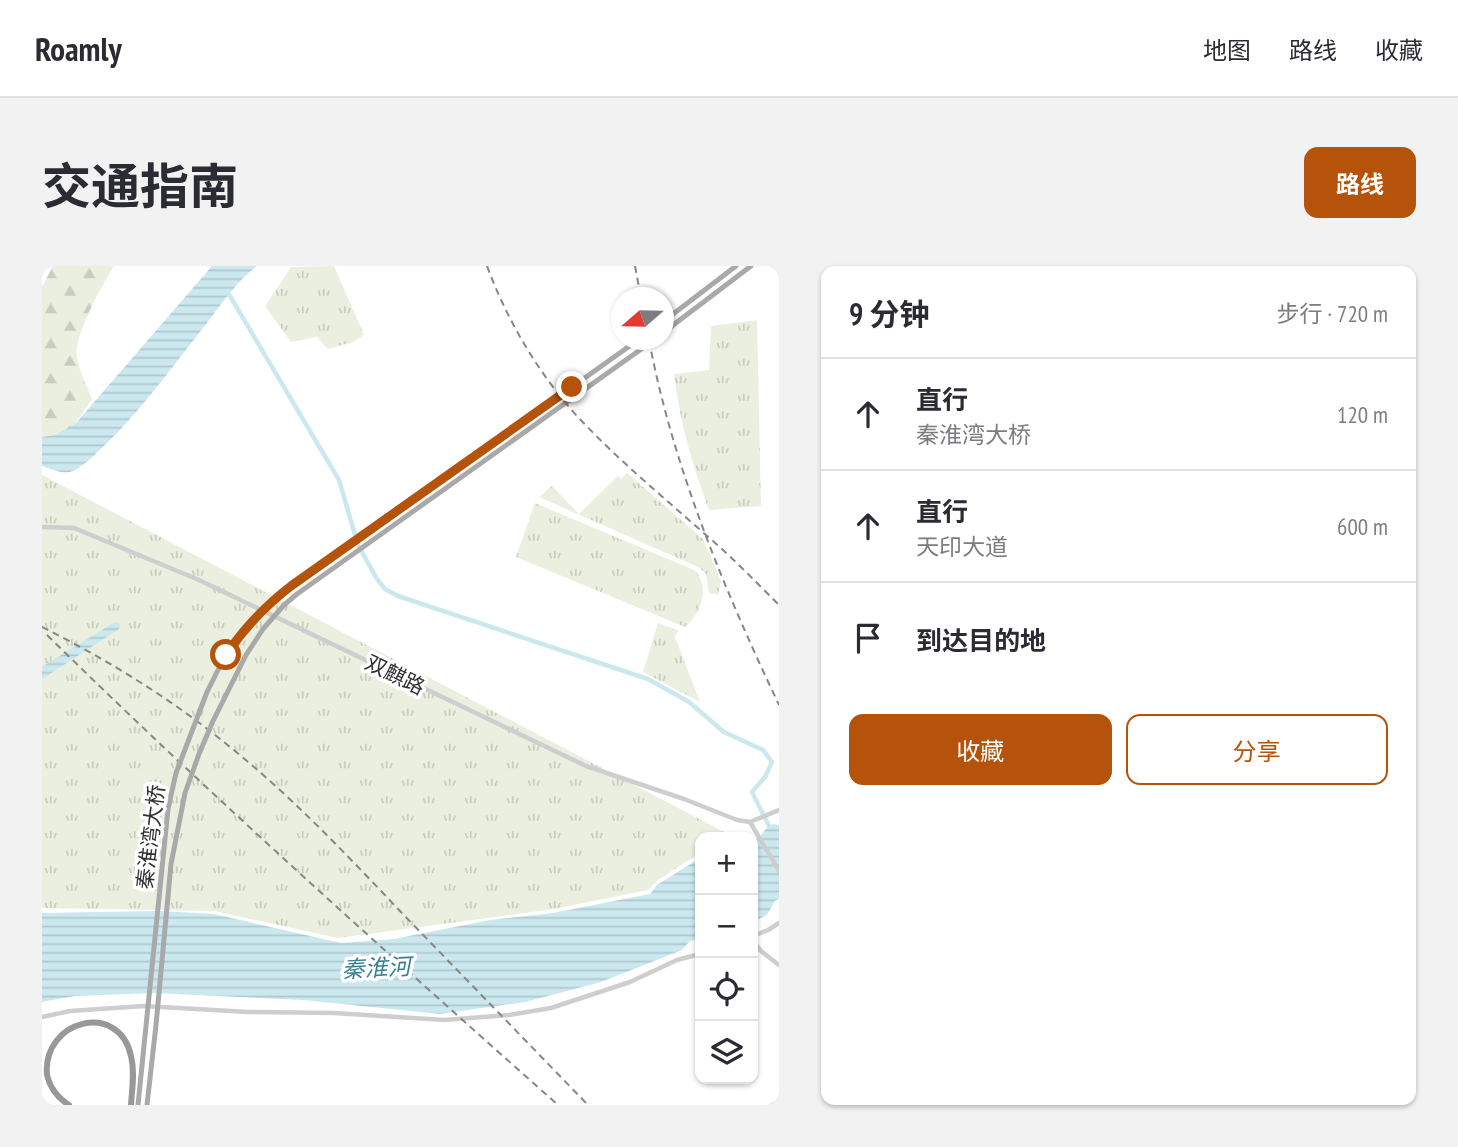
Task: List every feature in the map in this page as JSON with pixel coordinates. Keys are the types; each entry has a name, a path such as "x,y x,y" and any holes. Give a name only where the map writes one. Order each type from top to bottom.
{"highway":[{"path":"69,1105 58,1096 50,1084 46,1071 48,1049 56,1036 72,1025 86,1022 108,1026 126,1042 133,1069 131,1105"}],"main road":[{"path":"674,313 736,266"},
{"path":"674,324 751,266"},
{"name":"秦淮湾大桥","path":"138,1105 171,790 219,668 243,631 273,600 624,350"},
{"name":"秦淮湾大桥","path":"147,1105 172,855 185,793 213,721 246,655 284,605 297,594 640,350"}],"street":[{"name":"双麒路","path":"42,527 74,528 174,569 586,766 737,820 750,822"},
{"path":"779,810 750,822 779,871"},
{"path":"758,934 779,923"},
{"path":"758,947 779,965"},
{"path":"42,1017 70,1011 144,1006 444,1020 509,1015 551,1009 631,982 677,960 695,955"},
{"path":"772,1105 779,1102"}],"green space":[{"path":"53,266 114,266 90,311 77,348 79,368 92,399 72,428 49,440 42,437 42,287"},
{"path":"334,266 364,335 353,342 328,349 317,337 291,342 265,306 291,267"},
{"path":"757,320 761,506 709,510 687,443 674,374 709,370 711,326"},
{"path":"627,473 703,539 721,581 718,595 709,593 706,574 698,567 539,497 552,486 579,514 618,476 621,479"},
{"path":"42,475 724,832 695,832 695,856 658,880 648,890 554,909 338,938 214,911 42,908"},
{"path":"535,503 694,570 702,584 703,592 696,615 685,627 516,557"},
{"path":"658,623 678,630 675,637 700,702 643,672"}],"water":[{"path":"212,266 257,266 230,293 134,415 91,458 69,472 42,466 42,437 56,435 76,423"},
{"path":"118,622 119,629 42,679 42,667"},
{"path":"773,824 779,825 779,899 767,915 758,920 758,838"},
{"name":"秦淮河","path":"695,861 695,940 690,941 682,950 601,982 525,1002 440,1014 303,1000 153,993 75,996 42,1002 42,913 159,911 214,914 341,943 394,939 490,920 553,913 650,894 657,885"}],"waterway":[{"path":"227,291 339,480 358,545 385,589 398,596 648,679 689,702 724,732 763,750 772,762 765,777 752,792 769,826"}],"railway":[{"path":"487,266 525,345 549,382 577,416 779,605"},
{"path":"635,266 639,287"},
{"path":"651,350 672,434 702,527 779,705"},
{"path":"42,627 163,697 253,766 338,846 588,1105"},
{"path":"47,635 236,814 558,1105"}],"route":[{"path":"226,655 250,622 291,586 572,387"}]}
